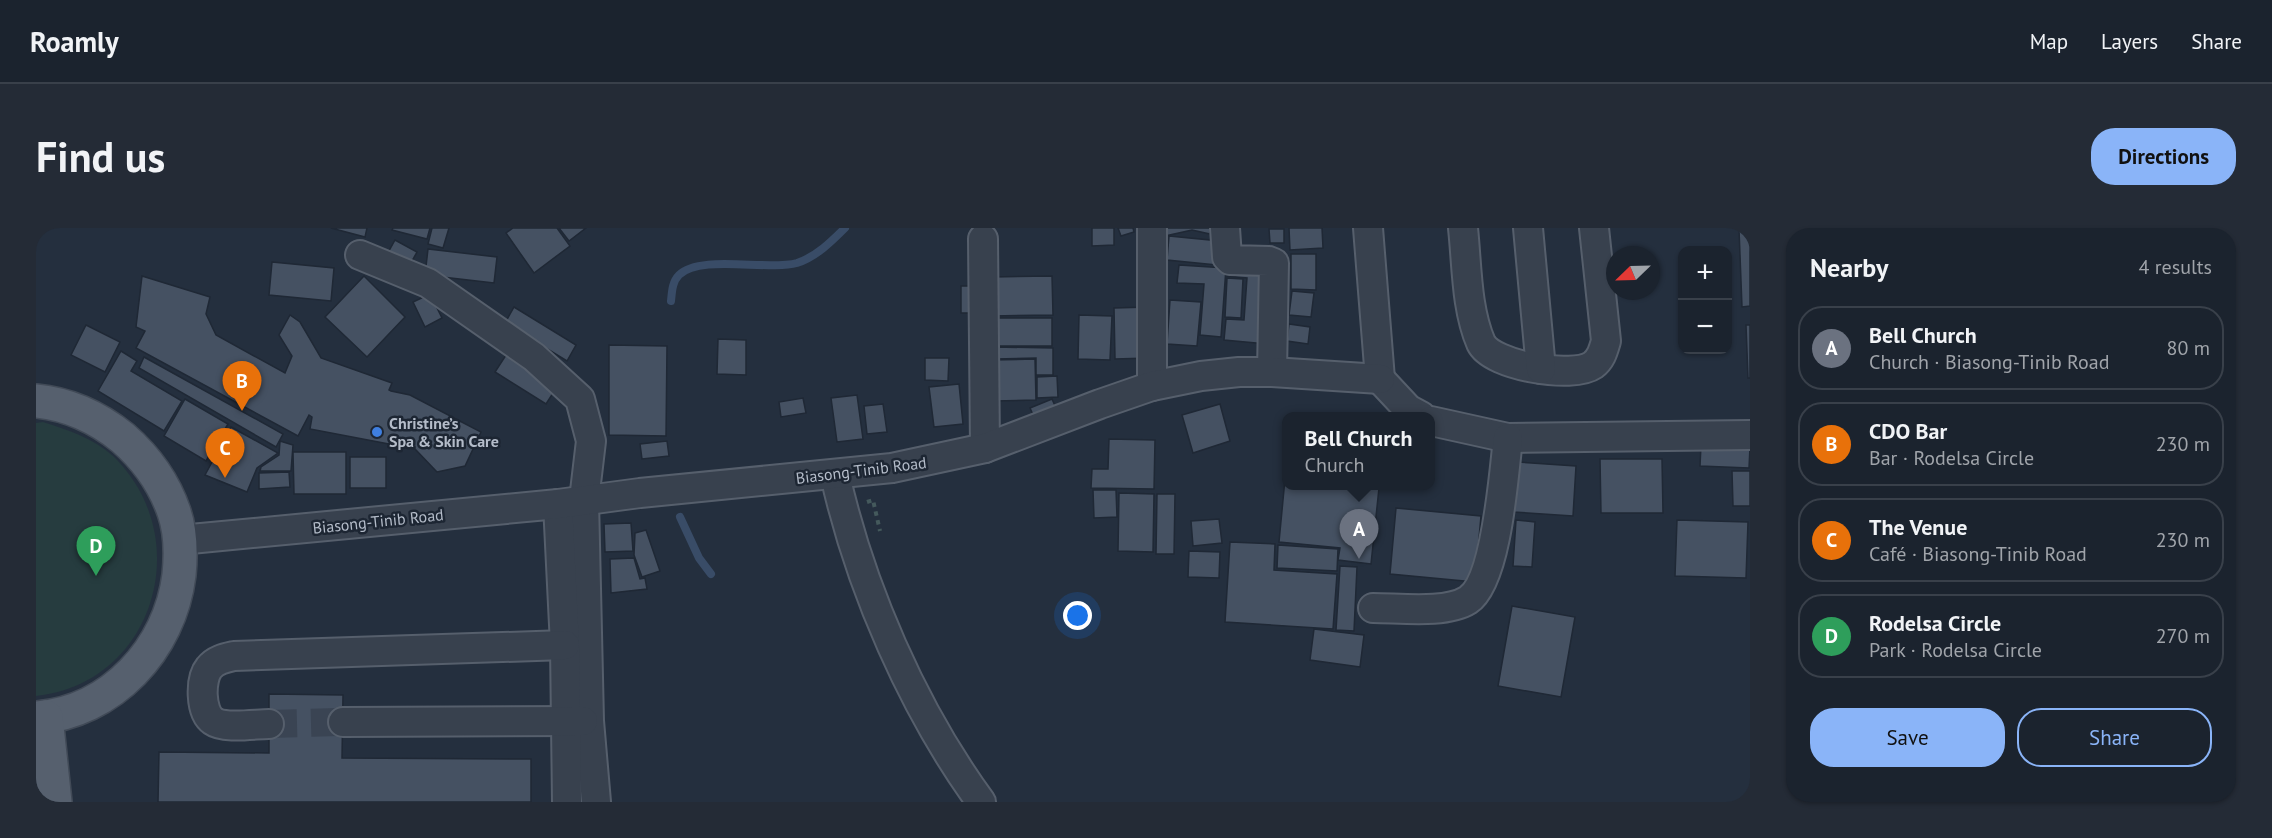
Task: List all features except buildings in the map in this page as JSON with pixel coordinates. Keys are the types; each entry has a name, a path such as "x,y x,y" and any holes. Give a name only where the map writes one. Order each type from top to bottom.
{"main road":[{"path":"36,401 69,408 92,417 131,446 163,486 175,514 180,540 179,572 171,612 161,635 148,655 132,674 113,690 91,703 69,712 41,718 55,802"}],"street":[{"path":"1152,228 1152,386"},
{"path":"1225,228 1227,257 1230,260 1274,263 1276,270 1272,372"},
{"path":"1368,228 1380,379 1413,412"},
{"path":"1463,228 1472,309 1481,342 1487,352 1496,357 1520,366 1541,369 1585,368 1592,366 1602,356 1606,341 1594,228"},
{"path":"1528,228 1541,369"},
{"path":"983,239 986,448"},
{"path":"360,255 428,283 534,357 580,399 591,441 571,502 565,645 578,722 596,802"},
{"name":"Biasong-Tinib Road","path":"180,540 892,468 986,448 1152,386 1211,375 1272,372 1380,379"},
{"path":"1435,422 1508,438 1750,435"},
{"path":"1373,608 1440,608 1467,601 1475,594 1481,584 1497,537 1508,438"},
{"path":"834,475 842,510 883,626 922,706 958,770 981,802"},
{"path":"567,802 578,722 571,502"},
{"path":"269,724 223,724 213,721 206,712 203,689 204,676 209,666 221,658 234,656 565,645"},
{"path":"343,722 578,722"}],"green space":[{"path":"43,422 89,439 113,456 139,489 153,526 157,564 151,602 135,636 110,664 77,685 36,696 36,423"}],"waterway":[{"path":"671,301 675,281 679,275 689,269 718,264 784,265 797,263 817,253 845,228"},
{"path":"680,517 699,558 711,574"}],"tunnel":[{"path":"269,724 343,722"}],"place":[{"name":"CDO Bar","path":"242,411"},
{"name":"Christine’s Spa & Skin Care","path":"377,432"},
{"name":"The Venue","path":"225,478"},
{"name":"Bell Church","path":"1359,559"},
{"name":"Rodelsa Circle","path":"96,576"}]}
